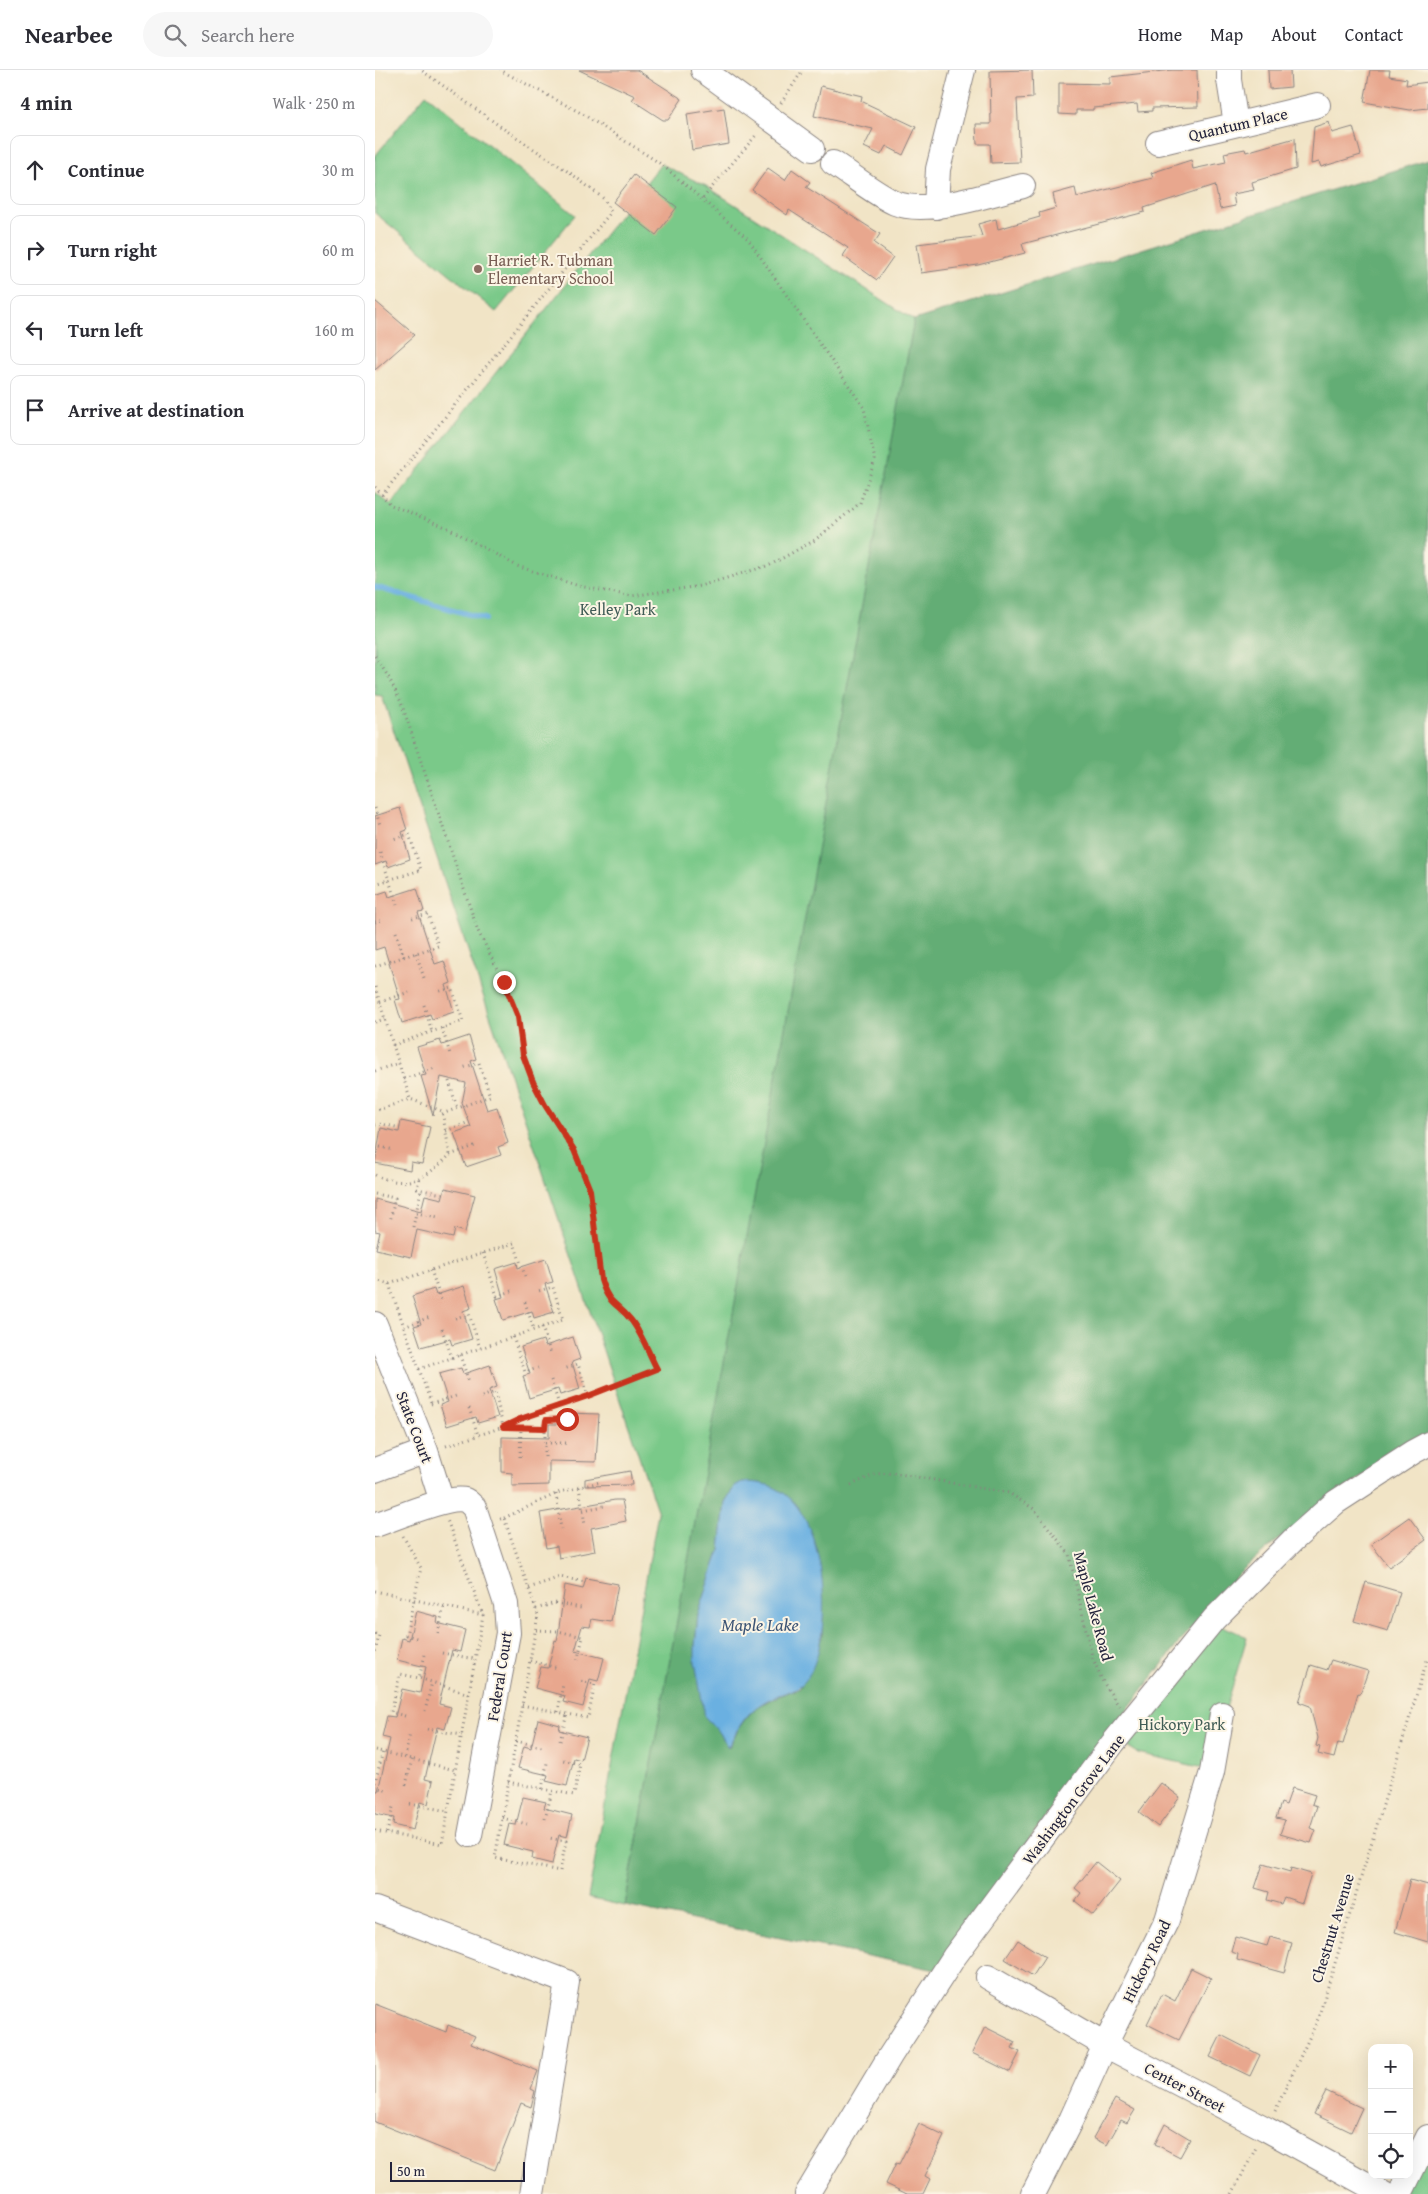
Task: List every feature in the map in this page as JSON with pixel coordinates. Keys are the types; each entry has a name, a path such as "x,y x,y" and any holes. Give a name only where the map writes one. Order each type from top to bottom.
{"street":[{"path":"703,70 812,149"},
{"path":"937,207 938,169 963,70"},
{"path":"1229,70 1236,124"},
{"name":"Quantum Place","path":"1158,143 1318,105"},
{"path":"833,163 894,202 908,207 937,207 1023,186"},
{"name":"State Court","path":"375,1324 436,1449 449,1506"},
{"name":"Washington Grove Lane","path":"807,2194 890,2056 954,1957 1113,1743 1226,1606 1293,1540 1336,1502 1428,1444"},
{"path":"375,1470 436,1449"},
{"name":"Federal Court","path":"449,1506 466,1500 474,1507 506,1604 508,1633 470,1835"},
{"path":"375,1525 449,1506"},
{"name":"Hickory Road","path":"1033,2194 1071,2120 1105,2045 1167,1920 1212,1772 1222,1714"},
{"path":"375,1909 567,1982 532,2194"},
{"name":"Center Street","path":"988,1976 1105,2045 1266,2129 1384,2194"},
{"path":"1400,2194 1428,2137"}],"path":[{"path":"382,495 611,212 604,199 573,175 421,70"},
{"path":"375,487 391,505 448,528 517,566 579,586 631,596 700,586 770,564 815,540 860,503 875,460 864,408 748,239 703,198 661,164 581,112 500,70"},
{"path":"703,198 771,118 803,70"},
{"path":"375,656 401,702 478,931 504,982 518,1017 523,1055 530,1073 545,1105 574,1150 590,1190 601,1280 605,1292 612,1303 631,1320 657,1369 503,1427 436,1449"},
{"path":"375,808 380,825"},
{"path":"375,884 421,870 409,834 393,839"},
{"path":"380,852 397,905"},
{"path":"375,966 438,946 428,914 409,920"},
{"path":"375,922 382,920"},
{"path":"397,932 404,957"},
{"path":"417,953 424,978"},
{"path":"375,987 410,1099"},
{"path":"393,1044 463,1021 452,988 437,992"},
{"path":"380,1002 409,992"},
{"path":"424,1005 432,1032"},
{"path":"375,1022 385,1019"},
{"path":"442,1028 450,1054"},
{"path":"375,1071 399,1063"},
{"path":"443,1114 490,1096 479,1063 463,1068"},
{"path":"404,1079 435,1068"},
{"path":"449,1081 457,1108"},
{"path":"375,1111 410,1099 442,1111 450,1155"},
{"path":"445,1130 469,1122"},
{"path":"375,1125 382,1124 400,1128"},
{"path":"375,1175 387,1180 419,1179 432,1172 450,1155 477,1145"},
{"path":"375,1146 394,1150"},
{"path":"419,1179 417,1189 443,1194"},
{"path":"413,1227 421,1190"},
{"path":"375,1194 395,1198 390,1222"},
{"path":"417,1213 438,1217"},
{"path":"375,1280 389,1284 514,1243 525,1276"},
{"path":"483,1253 497,1296 512,1290"},
{"path":"431,1270 442,1303"},
{"path":"419,1369 563,1320 553,1287 537,1291"},
{"path":"525,1302 534,1330"},
{"path":"455,1318 469,1314 480,1348"},
{"path":"404,1327 430,1317"},
{"path":"542,1327 551,1354"},
{"path":"443,1329 452,1358"},
{"path":"513,1337 525,1372 539,1368"},
{"path":"460,1355 469,1382"},
{"path":"564,1369 578,1364 588,1396"},
{"path":"551,1380 559,1406"},
{"path":"482,1397 495,1392 503,1427"},
{"path":"431,1404 456,1396"},
{"path":"469,1408 478,1435"},
{"path":"545,1457 546,1420 567,1419"},
{"path":"503,1427 545,1428"},
{"path":"520,1457 521,1427"},
{"path":"545,1443 567,1443"},
{"name":"Maple Lake Road","path":"851,1485 876,1474 894,1473 1009,1493 1034,1509 1069,1554 1092,1656 1103,1682 1130,1724"},
{"path":"504,1518 556,1494 600,1482"},
{"path":"579,1487 585,1525"},
{"path":"556,1494 561,1529"},
{"path":"375,1831 442,1844 483,1615 449,1506"},
{"path":"583,1510 604,1506"},
{"path":"401,1533 421,1568 405,1635 420,1639"},
{"path":"529,1588 560,1577 585,1582"},
{"path":"375,1591 483,1615"},
{"path":"536,1609 555,1603 581,1608"},
{"path":"438,1633 444,1606"},
{"path":"536,1630 558,1631 583,1637 577,1662"},
{"path":"375,1634 379,1635 375,1653"},
{"path":"441,1653 475,1659"},
{"path":"419,1678 425,1655"},
{"name":"Chestnut Avenue","path":"1232,2194 1266,2129 1318,2019 1428,1657"},
{"path":"530,1661 559,1668"},
{"path":"405,1716 391,1712 400,1674 469,1694"},
{"path":"523,1705 589,1718 595,1684 580,1681"},
{"path":"425,1710 432,1682"},
{"path":"558,1712 563,1684"},
{"path":"560,1741 567,1714"},
{"path":"427,1729 462,1735"},
{"path":"405,1757 410,1733"},
{"path":"516,1741 542,1747"},
{"path":"375,1750 455,1770"},
{"path":"383,1752 375,1785 388,1790"},
{"path":"407,1785 412,1759"},
{"path":"509,1782 574,1795 580,1764 563,1760"},
{"path":"541,1789 547,1763"},
{"path":"545,1819 552,1791"},
{"path":"410,1804 448,1812"},
{"path":"387,1833 393,1807"},
{"path":"502,1818 527,1824"}],"green space":[{"path":"426,94 575,215 496,312 375,213 375,156"},
{"path":"1428,160 1428,1433 1317,1507 1239,1573 1182,1639 1058,1799 936,1970 625,1906 914,320","holes":["735,1486 820,1567 823,1611 822,1637 800,1688 756,1708 742,1723 729,1748 720,1733 705,1716 695,1646 698,1615 720,1550 725,1502"]},
{"name":"Kelley Park","path":"661,164 706,186 914,320 868,587 625,1906 588,1898 658,1513 382,696 375,695 375,492 391,505"},
{"name":"Hickory Park","path":"1214,1622 1247,1637 1208,1769 1138,1753 1119,1741"},
{"path":"1428,2146 1428,2194 1402,2194 1410,2179 1413,2179 1413,2174"}],"water":[{"name":"Maple Lake","path":"742,1482 759,1483 775,1488 785,1494 799,1509 810,1530 818,1554 822,1580 822,1633 817,1656 806,1680 793,1690 764,1702 750,1713 740,1725 728,1748 720,1733 705,1717 695,1662 695,1646 698,1615 720,1550 725,1502 735,1486"}],"building":[{"path":"579,70 637,70 682,99 668,120 663,120 632,100 635,96"},
{"path":"1032,70 1033,98 1017,99 1020,162 991,163 990,144 977,144 976,124 991,124 990,71"},
{"path":"1172,70 1197,70 1198,107 1152,108 1152,111 1138,112 1137,104 1093,108 1093,110 1076,110 1076,115 1059,114 1059,83 1110,84 1110,77"},
{"path":"1268,70 1290,70 1291,87 1269,89"},
{"path":"1370,70 1390,70 1389,76 1407,79 1406,85 1428,82 1428,108 1410,110 1364,102"},
{"path":"821,86 862,96 861,101 916,127 903,155 886,146 881,155 864,147 873,129 814,116"},
{"path":"724,108 729,144 692,150 687,114"},
{"path":"1329,122 1332,133 1353,127 1361,155 1321,167 1319,162 1311,164 1314,127"},
{"path":"1295,138 1296,169 1252,182 1254,190 1233,194 1235,206 1220,209 1215,185 1144,208 1145,212 1022,244 1025,253 978,265 921,273 917,244 982,236 978,224 996,219 998,229 1040,217 1039,213 1056,208 1053,194 1075,188 1077,197 1153,178 1151,173 1191,160 1193,169 1226,162 1224,153 1245,149 1246,152"},
{"path":"768,168 785,180 792,169 810,182 806,187 880,234 874,243 893,257 877,280 843,256 848,248 789,210 787,215 752,190"},
{"path":"634,175 677,207 656,235 613,202"},
{"path":"375,301 415,335 375,370"},
{"path":"400,808 407,830 402,832 410,859 388,867 386,861 375,865 375,816"},
{"path":"417,888 424,911 418,912 435,964 444,961 451,983 446,985 454,1012 432,1019 430,1014 402,1023 395,1000 400,999 384,947 375,950 375,895 387,891 389,897"},
{"path":"469,1036 476,1059 471,1061 487,1110 497,1107 508,1143 498,1147 501,1155 466,1167 454,1133 471,1127 462,1103 466,1083 441,1077 433,1115 421,1076 426,1075 417,1047 440,1040 442,1045"},
{"path":"401,1121 430,1127 422,1164 411,1162 410,1170 375,1163 381,1128 399,1132"},
{"path":"445,1188 475,1195 465,1232 455,1229 453,1238 417,1230 411,1257 376,1249 380,1232 375,1231 375,1199 421,1211 425,1195 442,1199"},
{"path":"546,1259 553,1282 545,1284 554,1312 534,1318 532,1311 503,1320 496,1299 503,1297 495,1269 517,1262 518,1268"},
{"path":"464,1286 471,1308 463,1311 472,1339 452,1345 450,1339 421,1347 414,1326 421,1324 412,1296 434,1289 436,1295"},
{"path":"573,1337 580,1359 572,1362 580,1389 560,1395 558,1389 529,1398 523,1376 530,1374 521,1347 543,1340 545,1346"},
{"path":"490,1365 497,1387 489,1390 498,1417 478,1423 476,1417 447,1426 440,1405 448,1402 439,1374 461,1368 463,1374"},
{"path":"566,1413 599,1414 596,1462 549,1461 549,1485 512,1486 512,1473 502,1472 502,1437 549,1438 549,1424 569,1424"},
{"path":"630,1471 632,1485 585,1486 585,1479"},
{"path":"622,1500 626,1521 591,1528 595,1551 559,1558 557,1546 546,1548 540,1513"},
{"path":"1409,1517 1426,1540 1389,1567 1371,1544"},
{"path":"586,1578 618,1584 611,1622 592,1619 590,1627 582,1626 575,1651 604,1658 598,1681 590,1679 583,1707 563,1702 565,1696 535,1688 541,1667 548,1668 555,1640 557,1641 565,1585 583,1589"},
{"path":"1366,1582 1400,1592 1388,1631 1354,1621"},
{"path":"416,1611 438,1617 437,1623 465,1630 460,1652 452,1650 439,1704 451,1707 445,1729 437,1727 425,1779 433,1781 428,1804 420,1802 413,1830 393,1825 394,1818 375,1814 375,1791 378,1791 390,1739 382,1737 387,1716 395,1717 402,1689 420,1693 426,1667 397,1660 402,1638 409,1640"},
{"path":"1331,1660 1368,1671 1360,1694 1358,1693 1343,1744 1338,1743 1334,1758 1318,1754 1320,1747 1316,1746 1318,1738 1310,1706 1299,1702 1311,1665 1327,1670"},
{"path":"538,1719 560,1725 559,1730 587,1737 581,1760 574,1758 567,1786 546,1781 548,1775 518,1768 524,1746 531,1748"},
{"path":"1161,1783 1180,1797 1158,1827 1139,1812"},
{"path":"1292,1788 1315,1795 1312,1804 1317,1806 1310,1828 1316,1830 1311,1843 1280,1834 1285,1820 1276,1818 1281,1803 1286,1805"},
{"path":"523,1797 546,1802 544,1808 572,1815 567,1837 559,1835 552,1864 532,1859 533,1852 504,1845 509,1824 516,1825"},
{"path":"1096,1862 1120,1881 1093,1915 1075,1901 1081,1893 1075,1888"},
{"path":"1263,1864 1290,1872 1291,1868 1311,1874 1302,1903 1284,1897 1281,1904 1267,1900 1269,1892 1255,1888"},
{"path":"1410,1880 1428,1885 1428,1942 1395,1932"},
{"path":"1235,1937 1267,1946 1270,1937 1292,1943 1284,1973 1237,1960 1238,1954 1231,1952"},
{"path":"1018,1940 1045,1957 1033,1976 1005,1959"},
{"path":"1191,1968 1211,1978 1179,2040 1147,2024 1162,1994 1175,2001"},
{"path":"375,2004 446,2032 448,2025 475,2036 471,2044 538,2071 531,2089 535,2091 531,2107 521,2103 495,2170 375,2122"},
{"path":"985,2027 1015,2042 1012,2048 1020,2052 1010,2072 972,2053"},
{"path":"1221,2035 1260,2055 1250,2076 1210,2057"},
{"path":"1326,2091 1362,2108 1351,2132 1314,2114"},
{"path":"1115,2099 1135,2110 1127,2123 1121,2120 1107,2145 1093,2138"},
{"path":"919,2124 944,2136 925,2176 930,2179 923,2194 907,2194 886,2184 896,2163 899,2164"},
{"path":"1165,2124 1190,2139 1180,2157 1155,2144"}],"waterway":[{"path":"375,587 485,619"}],"place":[{"name":"Harriet R. Tubman Elementary School","path":"478,269"}],"route":[{"path":"504,982 518,1017 523,1055 533,1082 545,1105 574,1150 590,1190 601,1280 605,1292 612,1303 631,1320 657,1369 503,1427 545,1428 546,1420 567,1419"}]}
